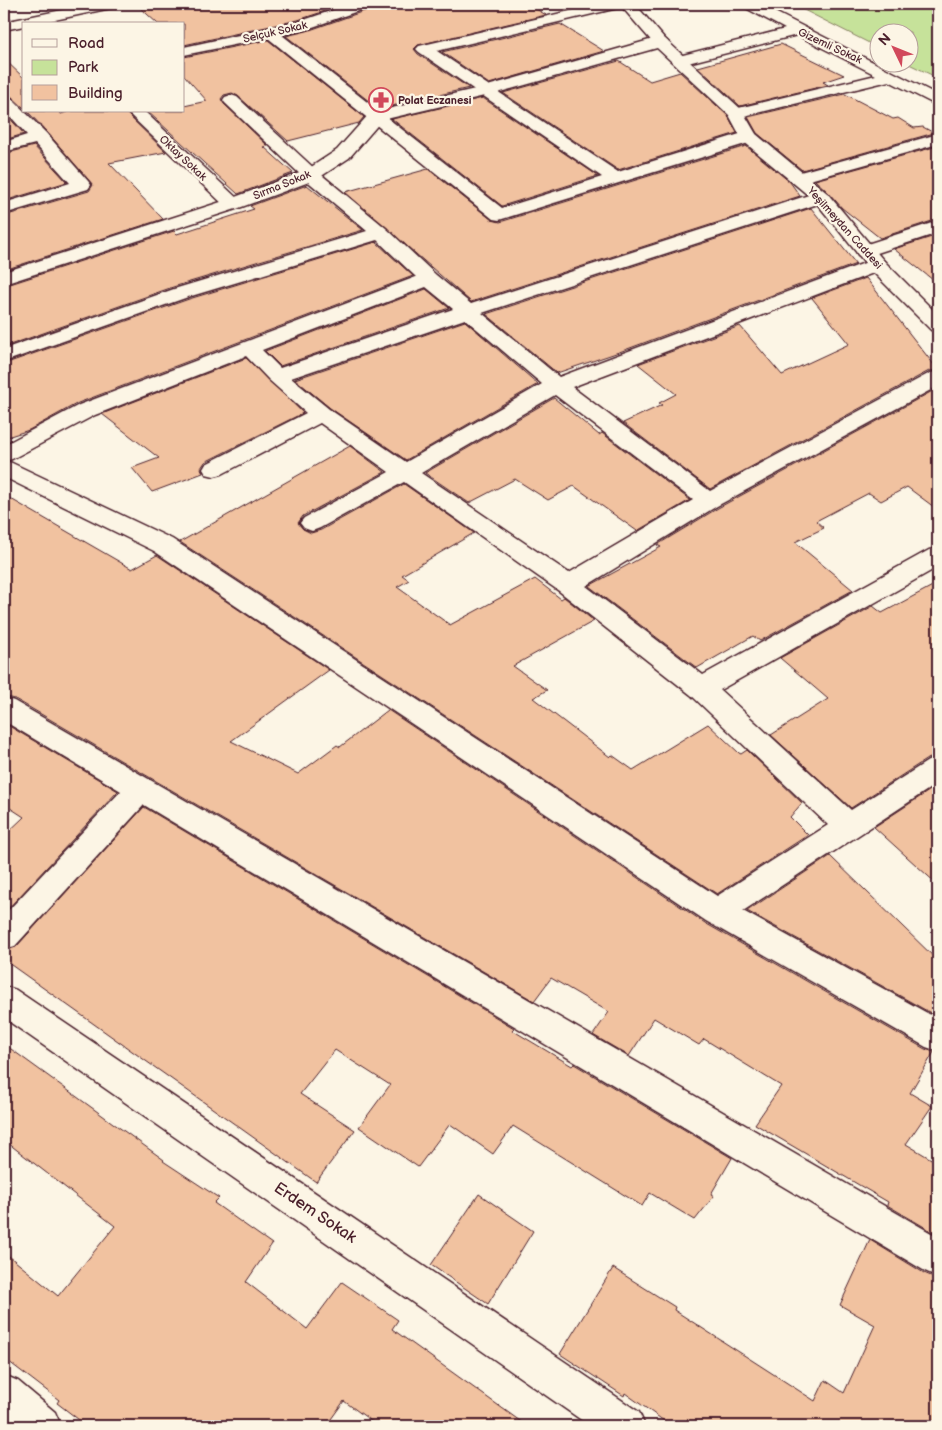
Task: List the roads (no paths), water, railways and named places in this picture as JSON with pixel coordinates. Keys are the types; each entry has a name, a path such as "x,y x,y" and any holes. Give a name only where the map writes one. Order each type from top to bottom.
{"street":[{"path":"4,26 32,18 111,4"},
{"name":"Selçuk Sokak","path":"185,52 302,26 364,4"},
{"path":"615,178 424,49 617,4"},
{"name":"Yeşilmeydan Caddesi","path":"627,4 660,42 736,113 749,137 821,197 871,258 937,323"},
{"name":"Gizemli Sokak","path":"749,4 797,31 938,100"},
{"path":"680,60 797,31"},
{"path":"272,34 499,216 749,137"},
{"path":"376,116 487,91 660,42"},
{"path":"736,113 892,76"},
{"path":"4,100 40,137 82,185 4,209"},
{"path":"231,100 311,175 380,233 429,279 556,385 709,501"},
{"name":"Oktay Sokak","path":"135,112 233,204"},
{"name":"Sırma Sokak","path":"4,278 233,204 311,175 343,154 376,116"},
{"path":"4,147 40,137"},
{"path":"799,178 938,139"},
{"path":"276,376 468,311 821,197"},
{"path":"312,523 406,472 556,385 871,258 938,227"},
{"path":"4,356 181,293 380,233"},
{"path":"4,454 87,410 429,279"},
{"path":"248,347 276,376 321,414 568,585 701,688 849,826"},
{"path":"568,585 709,501 938,378"},
{"path":"214,469 321,414"},
{"path":"4,468 163,545 717,912 938,1036"},
{"path":"701,688 938,556"},
{"path":"4,708 938,1258"},
{"path":"717,912 938,769"},
{"path":"4,936 142,788"},
{"name":"Erdem Sokak","path":"4,1000 625,1426"},
{"path":"4,1395 41,1426"}],"place":[{"name":"Polat Eczanesi","path":"381,100"}]}
